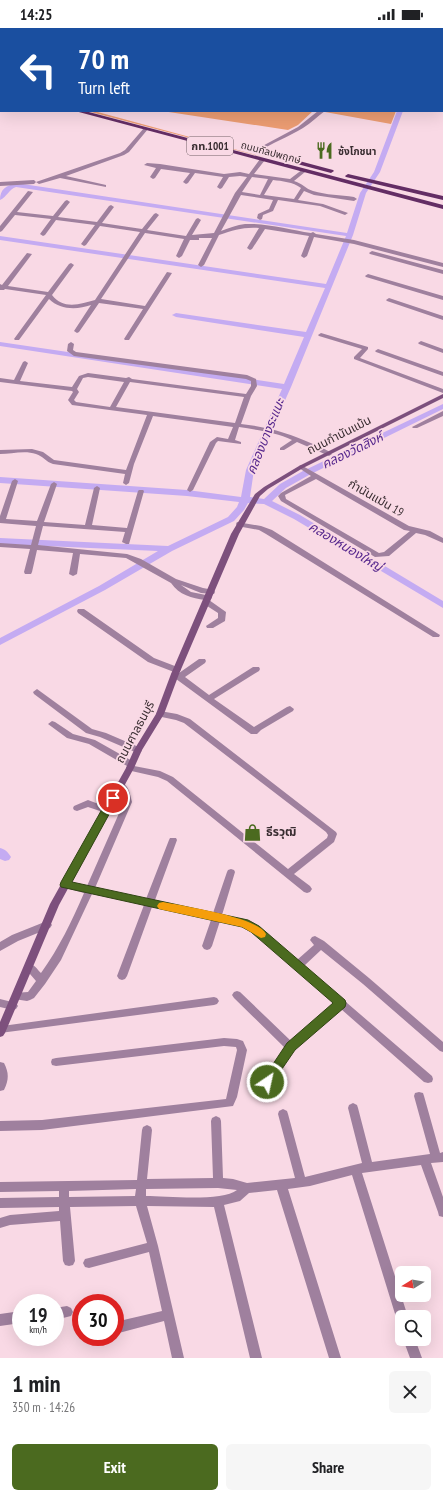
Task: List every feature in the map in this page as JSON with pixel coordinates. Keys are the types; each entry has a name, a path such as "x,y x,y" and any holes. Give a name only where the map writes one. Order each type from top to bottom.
{"main road":[{"name":"ถนนกัลปพฤกษ์","path":"82,112 303,171 343,181 366,184 443,213"},
{"name":"ถนนกัลปพฤกษ์","path":"108,112 350,176 366,184 443,207"},
{"name":"ถนนกัลปพฤกษ์","path":"375,187 443,198"},
{"name":"ถนนกัลปพฤกษ์","path":"375,187 443,202"}],"street":[{"path":"256,151 294,132 316,114 321,112"},
{"path":"0,184 36,182 60,176 122,154 127,151 146,129"},
{"path":"201,265 238,193 250,174 262,160"},
{"path":"147,164 227,176 250,174 291,181 314,193 354,199"},
{"path":"153,177 160,166"},
{"path":"186,182 194,171"},
{"path":"291,181 303,171"},
{"path":"60,176 104,186"},
{"path":"220,187 227,176"},
{"path":"262,194 271,178"},
{"path":"296,199 304,188"},
{"path":"0,230 30,192"},
{"path":"238,193 321,205 346,213"},
{"path":"260,218 261,214 271,210 276,198"},
{"path":"43,234 67,202"},
{"path":"309,203 316,212"},
{"path":"84,244 111,207"},
{"path":"14,213 201,239 226,234 232,229 246,226 263,227 313,234 354,242 443,265"},
{"path":"77,331 144,230 156,215"},
{"path":"179,256 198,220"},
{"path":"250,248 263,227"},
{"path":"304,256 313,234"},
{"path":"372,253 443,272"},
{"path":"1,288 29,254"},
{"path":"17,339 71,264"},
{"path":"127,339 169,273"},
{"path":"368,276 443,298"},
{"path":"1,288 49,294 53,300 63,305 86,305 98,300 147,308"},
{"path":"389,300 443,318"},
{"path":"321,335 366,348 356,358 443,391"},
{"path":"421,343 443,351"},
{"path":"71,344 70,351 74,354 247,377 254,380 254,386 248,396 238,425 230,442"},
{"path":"378,351 443,374"},
{"path":"16,382 25,363"},
{"path":"248,396 84,375 81,377 74,389 76,392 71,400 72,402 112,409 260,428 298,439 329,454"},
{"path":"0,380 74,389"},
{"path":"112,409 128,380"},
{"name":"ถนนกำนันแม้น","path":"252,503 266,488 309,472 329,454 443,396"},
{"path":"126,483 128,472 151,413"},
{"path":"415,427 443,413"},
{"path":"190,490 213,442 217,439 239,443"},
{"path":"282,450 298,439"},
{"path":"0,452 37,452 44,455 48,461 128,472"},
{"path":"309,472 281,496 283,500 378,555 386,554 418,531"},
{"name":"กำนันแม้น 19","path":"309,472 418,531 433,535 443,541"},
{"path":"15,482 1,521 130,530"},
{"path":"28,572 40,524 54,484"},
{"path":"88,526 96,488"},
{"path":"126,542 141,491"},
{"name":"ถนนศาลธนบุรี","path":"2,1026 13,1006 46,925 65,885 131,766 138,750 160,714 240,524 252,503"},
{"path":"240,524 261,528 269,532 436,635"},
{"path":"405,545 418,531"},
{"path":"0,545 35,542 77,551 127,556 174,581 176,586 187,593 209,598 223,615 222,619 210,626"},
{"path":"73,574 77,551"},
{"path":"81,612 151,660 177,674 254,732 258,728 290,709"},
{"path":"177,674 202,661"},
{"path":"209,698 256,669"},
{"path":"37,692 89,731 103,735 138,750"},
{"path":"160,714 177,717 187,721 330,830 333,834 331,840 288,874"},
{"path":"52,724 70,736 92,742 131,766 160,774 170,779 307,889"},
{"path":"17,996 27,997 31,995 58,957 128,802 124,789 120,785"},
{"path":"76,808 88,803 106,810"},
{"path":"122,976 173,840"},
{"path":"207,946 231,872"},
{"path":"65,885 244,923 255,929 298,965 428,1080"},
{"path":"0,947 15,938 46,925"},
{"path":"298,965 318,942 366,981 443,1048"},
{"path":"29,967 42,981"},
{"path":"238,995 291,1047"},
{"path":"2,1026 214,1001"},
{"path":"0,1003 13,1006"},
{"path":"267,1082 291,1047 341,1003"},
{"path":"0,1126 42,1125 229,1103 232,1097 242,1050 240,1044 237,1042 224,1042 56,1062"},
{"path":"0,1066 3,1073 0,1087"},
{"path":"0,1187 218,1183 233,1184 247,1188 301,1182 355,1169 440,1158 419,1096"},
{"path":"353,1108 368,1167"},
{"path":"283,1114 301,1182"},
{"path":"216,1121 218,1183"},
{"path":"147,1130 140,1201 153,1246 178,1358"},
{"path":"424,1159 443,1212"},
{"path":"355,1169 400,1310"},
{"path":"64,1185 69,1261"},
{"path":"281,1185 335,1358"},
{"path":"0,1203 140,1201 218,1202 236,1197 247,1188"},
{"path":"218,1202 256,1358"},
{"path":"0,1223 10,1220 66,1216"},
{"path":"89,1263 153,1246"},
{"path":"124,1326 168,1316"},
{"path":"0,1320 12,1318"},
{"path":"412,1346 416,1358"}],"shaded area":[{"path":"91,112 98,112 263,157"},
{"path":"169,112 312,112 298,125 288,130"},
{"path":"325,112 396,112 391,124"}],"waterway":[{"name":"คลองบางระแนะ","path":"350,235 363,193 377,172 400,112"},
{"path":"0,198 9,187 16,185 350,235"},
{"name":"คลองบางระแนะ","path":"287,387 350,235"},
{"path":"0,238 328,286"},
{"path":"176,315 308,335"},
{"path":"0,344 287,387"},
{"name":"คลองบางระแนะ","path":"245,500 250,470 287,387"},
{"name":"คลองวัดสิงห์","path":"266,502 283,486 306,473 443,406"},
{"path":"0,480 187,493 245,500"},
{"name":"คลองบางระแนะ","path":"169,549 231,519 241,508 245,500"},
{"name":"คลองหนองใหญ่","path":"245,500 266,502"},
{"name":"คลองหนองใหญ่","path":"266,502 297,517 443,605"},
{"path":"0,541 169,549"},
{"name":"คลองบางระแนะ","path":"0,642 102,588 169,549"},
{"path":"0,852 5,857"}],"slow traffic":[{"path":"163,906 244,923 261,934"}],"place":[{"name":"ซ้งโภชนา","path":"325,151"},
{"name":"ธีรวุฒิ","path":"253,832"}],"route":[{"path":"113,798 65,885 244,923 255,929 341,1003 291,1047 267,1082"}]}
